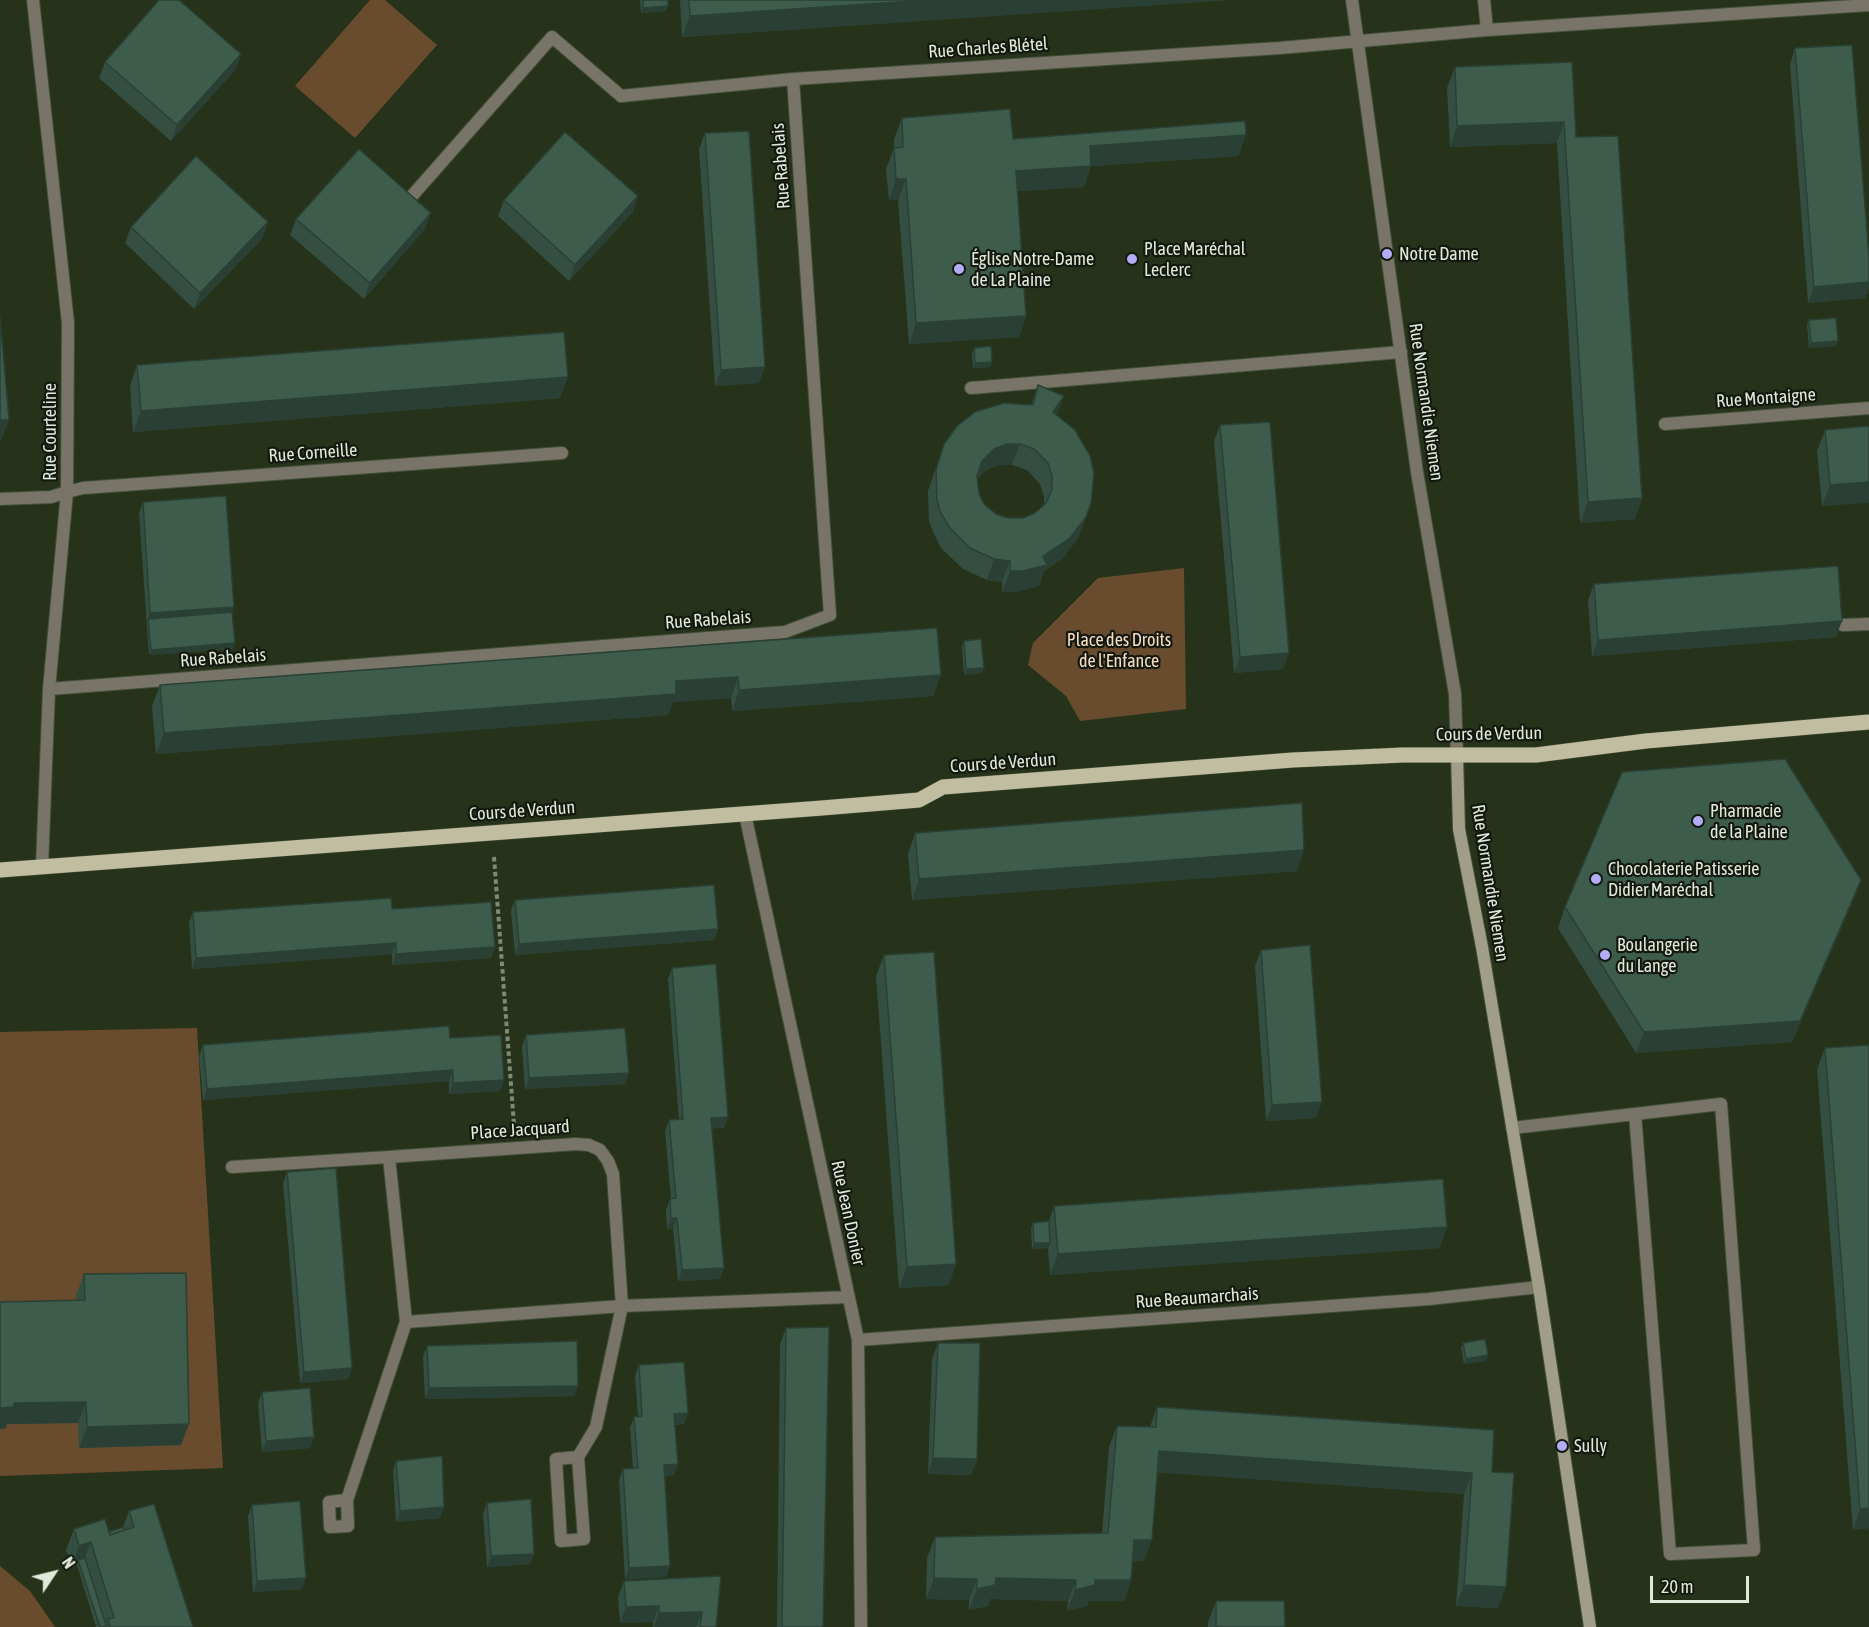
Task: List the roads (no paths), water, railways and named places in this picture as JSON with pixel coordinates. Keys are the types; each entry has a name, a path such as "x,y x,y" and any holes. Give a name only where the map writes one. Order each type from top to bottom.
{"main road":[{"name":"Cours de Verdun","path":"0,870 919,800 943,787 1293,760 1403,755 1536,755 1646,741 1869,722"},
{"name":"Rue Normandie Niemen","path":"1457,755 1460,829 1539,1287 1590,1627"}],"street":[{"name":"Rue Courteline","path":"33,0 68,323 67,492 49,689 42,866"},
{"name":"Rue Normandie Niemen","path":"1352,0 1417,472 1455,694 1457,755"},
{"path":"1484,0 1487,30"},
{"name":"Rue Charles Blétel","path":"411,197 552,37 621,96 793,79 1869,5"},
{"name":"Rue Rabelais","path":"49,689 784,632 830,615 793,79"},
{"path":"971,388 1401,352"},
{"name":"Rue Montaigne","path":"1665,424 1869,408"},
{"name":"Rue Corneille","path":"0,499 51,497 82,488 562,453"},
{"path":"1843,626 1869,624"},
{"name":"Rue Jean Donier","path":"745,814 858,1340 861,1627"},
{"path":"1512,1128 1721,1104 1754,1550 1670,1554 1635,1114"},
{"name":"Place Jacquard","path":"232,1167 516,1148 589,1145 600,1150 613,1174 622,1306 596,1427 578,1457"},
{"path":"347,1500 406,1322 389,1157"},
{"name":"Rue Beaumarchais","path":"858,1340 1429,1299 1539,1287"},
{"path":"406,1322 622,1306 848,1297"},
{"path":"578,1457 584,1539 561,1541 556,1459 578,1457"}],"place":[{"name":"Notre Dame","path":"1387,254"},
{"name":"Place Maréchal Leclerc","path":"1132,259"},
{"name":"Église Notre-Dame de La Plaine","path":"959,269"},
{"name":"Pharmacie de la Plaine","path":"1698,821"},
{"name":"Chocolaterie Patisserie Didier Maréchal","path":"1596,879"},
{"name":"Boulangerie du Lange","path":"1605,955"},
{"name":"Sully","path":"1562,1446"}],"park label":[{"name":"Place des Droits de l'Enfance","path":"1119,650"}]}
